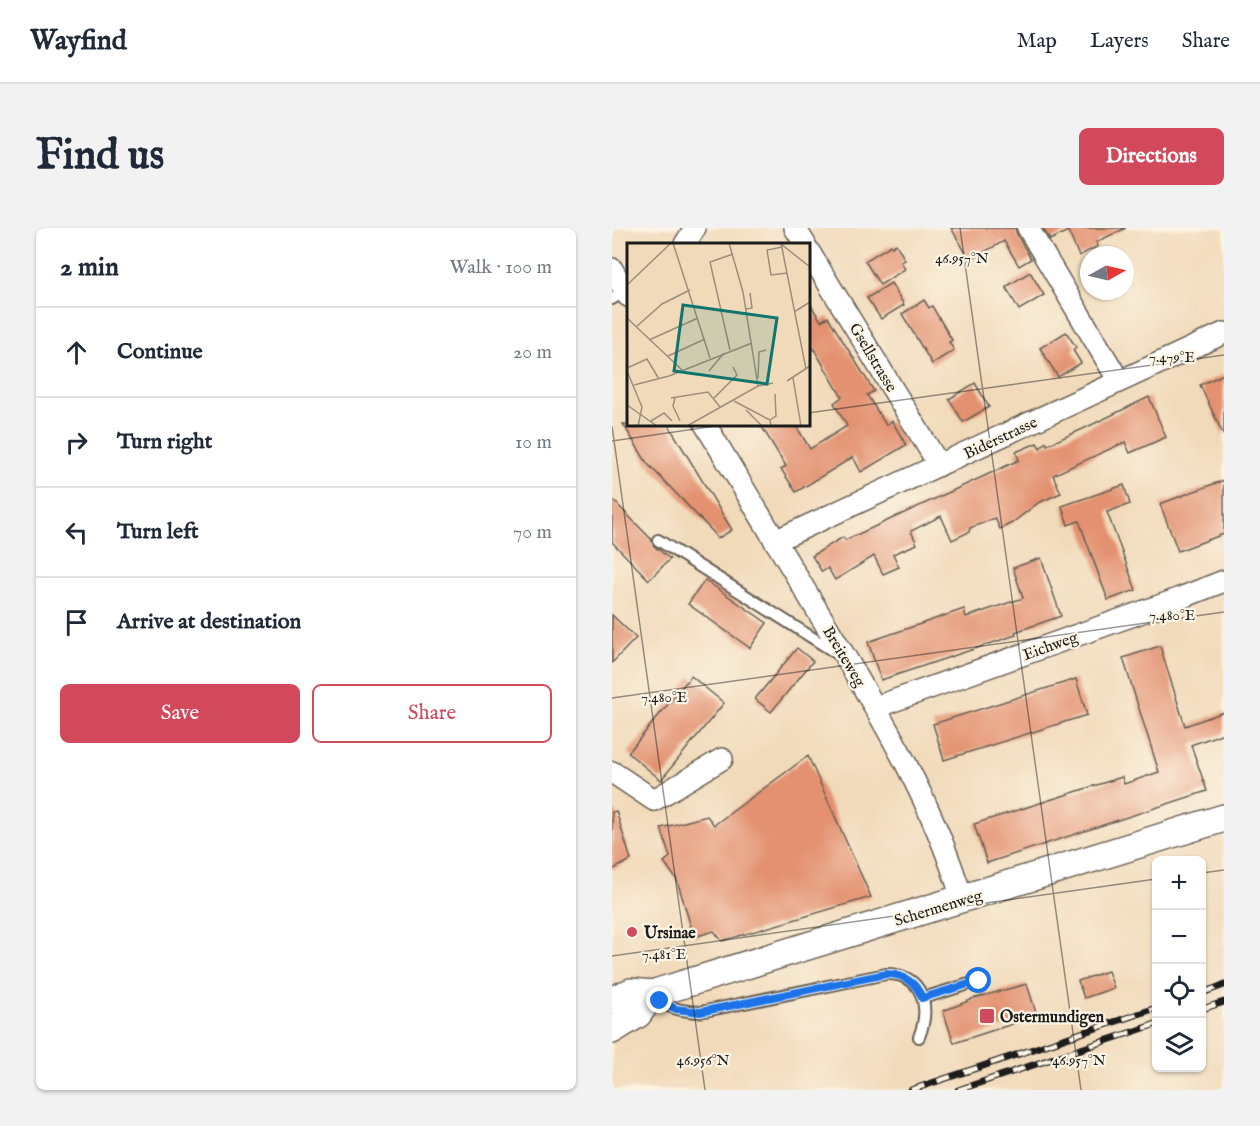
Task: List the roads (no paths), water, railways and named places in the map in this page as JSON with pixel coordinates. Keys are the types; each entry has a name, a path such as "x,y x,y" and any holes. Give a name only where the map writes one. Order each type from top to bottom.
{"street":[{"path":"686,243 694,228"},
{"path":"795,228 805,243"},
{"path":"1028,228 1119,381"},
{"name":"Gsellstrasse","path":"810,253 939,465"},
{"path":"612,269 625,295"},
{"name":"Biderstrasse","path":"775,541 1224,333"},
{"name":"Breiteweg","path":"706,426 876,707 934,823 953,869 962,899"},
{"name":"Eichweg","path":"876,707 1224,581"},
{"path":"612,772 654,800 722,759"},
{"name":"Schermenweg","path":"612,999 631,992 652,994 1224,818"},
{"path":"612,1030 638,1014 652,994"}],"lane":[{"path":"658,540 848,661"},
{"path":"652,994 668,1006 700,1012 895,974 919,989 924,1020 919,1037"},
{"path":"922,998 979,981"}],"railway":[{"path":"1206,992 1224,985"},
{"path":"1206,1008 1224,1002"},
{"path":"911,1090 1152,1009"},
{"path":"958,1090 1152,1025"}],"place":[{"name":"Ursinae","path":"632,932"},
{"name":"Ostermundigen","path":"987,1016"}]}
